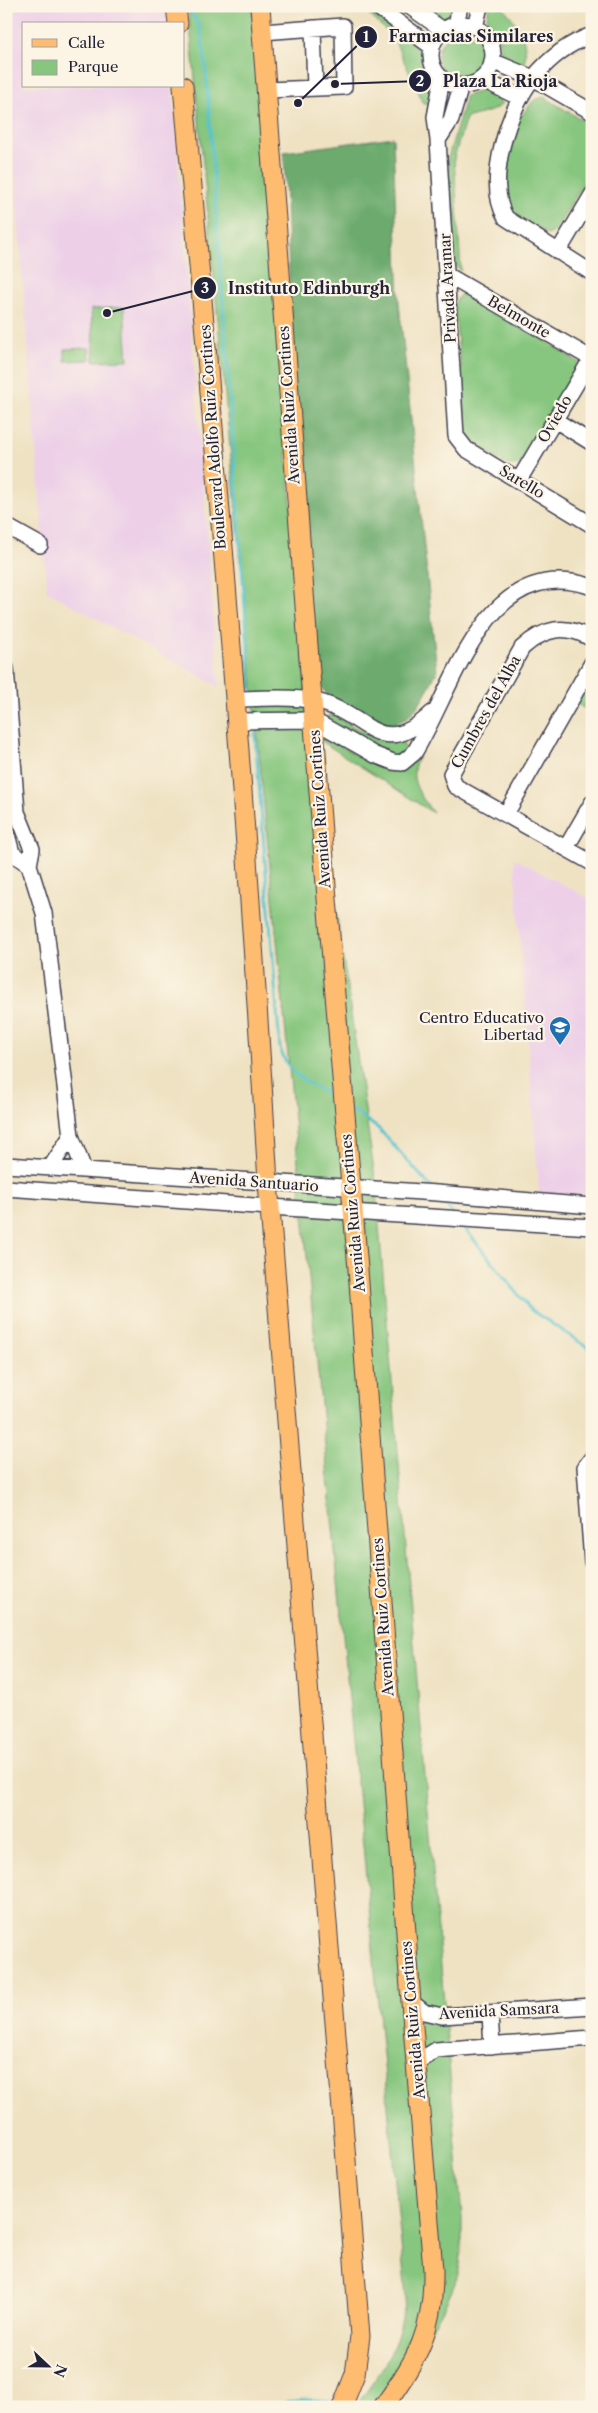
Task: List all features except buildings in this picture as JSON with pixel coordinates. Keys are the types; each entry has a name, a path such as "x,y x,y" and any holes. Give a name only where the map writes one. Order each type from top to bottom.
{"main road":[{"path":"176,6 178,22"},
{"name":"Avenida Ruiz Cortines","path":"260,6 434,2295 431,2319 424,2339 406,2374 387,2401"},
{"name":"Boulevard Adolfo Ruiz Cortines","path":"183,88 234,699"},
{"path":"234,699 258,1014 268,1183 360,2336 359,2355 344,2402"}],"street":[{"path":"376,6 392,11 432,47"},
{"path":"409,6 450,28 475,27 489,40 492,61 481,79 462,86 442,79 432,61 432,47 450,28 460,6"},
{"path":"475,27 480,6"},
{"path":"262,32 342,26 344,88 266,90"},
{"path":"313,28 315,88"},
{"path":"592,35 561,50 533,78 520,98 511,118 499,162 498,187 501,207 506,218 592,273"},
{"path":"492,61 533,78 592,112"},
{"name":"Privada Aramar","path":"442,79 435,117 447,275 456,436"},
{"path":"481,79 520,98"},
{"path":"438,140 451,120 462,86"},
{"path":"558,252 592,195"},
{"name":"Belmonte","path":"447,275 591,359"},
{"name":"Oviedo","path":"519,480 591,359"},
{"path":"555,420 592,443"},
{"name":"Sarello","path":"456,436 466,449 592,525"},
{"path":"6,526 40,545"},
{"path":"235,721 313,720 375,755 393,762 402,763 414,753 435,710 486,620 499,605 512,594 526,587 554,581 569,581 592,586"},
{"name":"Cumbres del Alba","path":"592,639 569,629 556,628 533,638 514,660 453,770 451,779 455,786 592,863"},
{"path":"506,814 592,663"},
{"path":"6,668 11,810 32,849 29,865 44,913 70,1136 84,1170"},
{"path":"234,699 312,701 332,707 366,728 385,735 409,730 435,710"},
{"path":"566,848 592,802"},
{"path":"6,831 12,853 29,865"},
{"path":"50,1168 70,1136"},
{"name":"Avenida Santuario","path":"6,1165 592,1206"},
{"name":"Avenida Santuario","path":"6,1188 270,1207 592,1226"},
{"path":"592,1458 585,1466 592,1562"},
{"name":"Avenida Samsara","path":"411,2002 424,2012 435,2016 490,2014 592,2006"},
{"path":"490,2014 492,2046"},
{"path":"417,2062 436,2050 592,2038"}],"shaded area":[{"path":"6,6 167,6 168,22 22,22 22,88 172,88 219,687 47,591 6,67"},
{"name":"Centro Educativo Libertad","path":"514,858 592,900 592,1196 539,1192"}],"green space":[{"path":"188,6 252,6 307,710 375,1178 462,2218 462,2251 458,2275 448,2300 430,2332 375,2407 355,2407 383,2368 395,2344 406,2297"},
{"path":"360,6 421,48 422,68 434,89 430,103 423,103 393,37"},
{"path":"422,6 455,6 451,14 439,17"},
{"path":"489,6 501,6 517,26 524,42 525,59 522,67 501,56 499,39 486,22"},
{"path":"461,33 474,37 480,43 484,56 480,69 474,75 461,79 448,75 442,69 438,56 442,43 448,37"},
{"path":"484,90 499,97 501,105 491,111 466,118 454,158 461,271 456,266 448,158 466,96"},
{"path":"544,97 592,126 592,170 554,232 548,235 512,212 509,207 503,165 517,121 534,100"},
{"path":"393,137 399,302 437,672 414,711 396,723 385,723 371,719 339,703 325,693 319,683 307,710 284,152"},
{"path":"472,293 578,362 577,374 519,465 508,465 471,443 467,433 454,303 460,295"},
{"path":"124,307 128,360 94,361 91,309"},
{"path":"89,348 90,360 65,361 65,349"},
{"path":"592,677 592,713 577,704"},
{"path":"332,715 377,739 403,742 406,753 395,759 328,720 329,716"},
{"path":"324,737 386,771 400,770 419,756 415,764 414,779 419,793 433,813 321,741"}],"waterway":[{"path":"190,11 200,27 205,58 251,689"},
{"path":"255,734 280,1048 289,1067 302,1080 337,1099"},
{"path":"350,1108 379,1129 431,1187"},
{"path":"441,1199 452,1213"},
{"path":"462,1225 531,1310 592,1350"},
{"path":"274,2407 305,2400 337,2402"},
{"path":"351,2403 377,2406"}],"place":[{"name":"Plaza La Rioja","path":"335,84"},
{"name":"Farmacias Similares","path":"298,103"},
{"name":"Instituto Edinburgh","path":"107,313"},
{"name":"Centro Educativo Libertad","path":"560,1046"}]}
